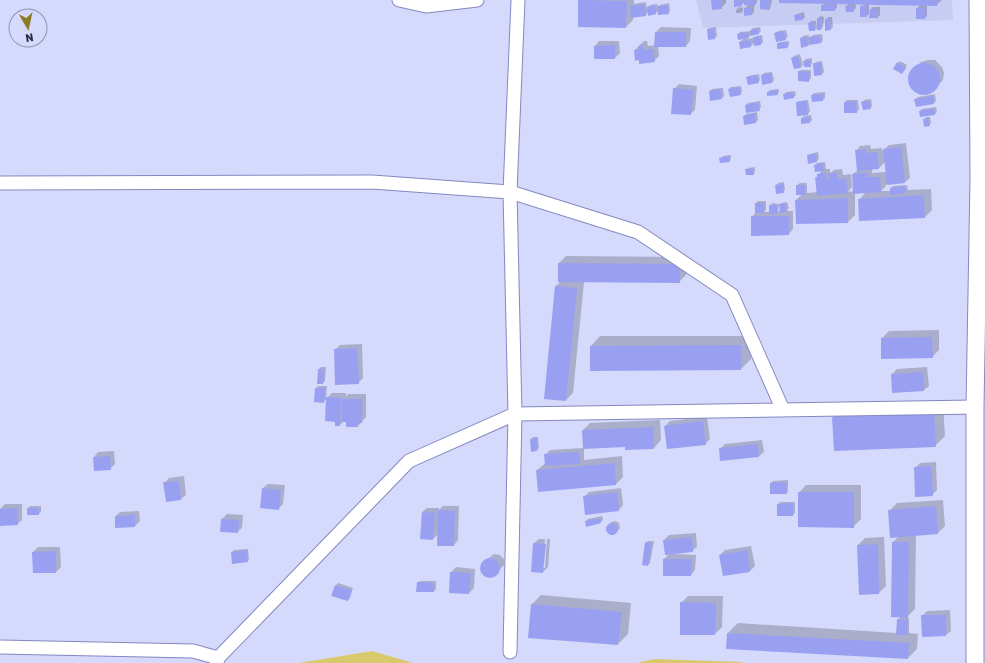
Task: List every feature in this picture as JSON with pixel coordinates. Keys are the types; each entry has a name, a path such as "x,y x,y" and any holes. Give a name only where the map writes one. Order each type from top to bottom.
{"street":[{"path":"399,0 426,6 477,0"},
{"path":"510,652 515,414 510,192 518,0"},
{"path":"974,663 975,407 982,178 978,0"},
{"path":"0,183 372,182 510,192 638,232 732,295 783,410"},
{"path":"0,647 193,651 217,661 408,461 515,414 975,407"}],"shaded area":[{"path":"696,0 952,0 953,20 703,28"},
{"path":"372,651 413,663 299,663"},
{"path":"654,659 741,662 744,663 637,663"}],"building":[{"path":"578,0 627,1 626,28 578,27"},
{"path":"711,0 721,0 722,9 712,10"},
{"path":"734,0 742,0 742,6 734,7"},
{"path":"744,0 755,0 755,6 744,5"},
{"path":"760,0 770,0 770,10 760,9"},
{"path":"779,0 937,0 937,6 779,3"},
{"path":"644,4 646,16 631,18 630,6"},
{"path":"655,5 656,14 648,16 647,7"},
{"path":"668,5 669,14 658,15 657,6"},
{"path":"821,5 835,5 835,11 821,11"},
{"path":"845,6 853,6 854,12 846,12"},
{"path":"860,6 867,6 867,17 860,17"},
{"path":"744,8 752,8 752,15 744,16"},
{"path":"916,8 925,8 925,19 916,19"},
{"path":"870,9 878,9 878,18 869,18"},
{"path":"802,14 803,20 795,21 794,15"},
{"path":"817,18 822,18 821,30 817,30"},
{"path":"825,19 830,19 831,30 825,31"},
{"path":"814,22 815,31 809,31 808,23"},
{"path":"714,28 715,39 708,40 707,29"},
{"path":"758,28 759,34 751,36 750,30"},
{"path":"784,31 786,40 776,42 774,33"},
{"path":"655,32 686,32 686,47 654,47"},
{"path":"748,32 749,38 738,40 737,34"},
{"path":"820,36 821,43 810,45 809,37"},
{"path":"753,37 761,37 761,45 754,46"},
{"path":"807,37 808,46 801,48 800,38"},
{"path":"750,40 751,47 740,49 739,42"},
{"path":"787,42 788,48 777,49 777,43"},
{"path":"615,45 615,59 594,59 594,46"},
{"path":"643,45 643,50 653,49 655,62 639,64 639,60 635,61 634,50 639,49 638,46"},
{"path":"798,56 801,68 794,69 791,58"},
{"path":"810,60 811,67 804,67 803,61"},
{"path":"897,62 906,68 902,74 893,69"},
{"path":"813,63 821,63 822,75 814,76"},
{"path":"924,63 935,68 940,79 935,90 924,95 913,90 908,79 913,68"},
{"path":"798,71 809,72 809,82 798,81"},
{"path":"771,73 772,83 762,85 761,75"},
{"path":"757,75 759,83 748,85 746,77"},
{"path":"739,87 741,95 730,97 728,89"},
{"path":"673,88 693,90 691,115 671,114"},
{"path":"721,89 722,99 710,101 709,91"},
{"path":"777,90 778,95 767,96 767,92"},
{"path":"793,92 794,98 784,100 783,94"},
{"path":"823,94 823,101 812,102 811,95"},
{"path":"933,96 934,104 916,107 914,99"},
{"path":"806,101 808,115 797,116 796,102"},
{"path":"856,101 857,113 844,113 844,102"},
{"path":"869,101 871,109 863,110 861,102"},
{"path":"758,102 760,111 746,113 745,105"},
{"path":"934,108 935,115 920,117 919,111"},
{"path":"755,113 756,123 744,125 743,116"},
{"path":"810,117 810,123 801,124 801,118"},
{"path":"928,118 930,126 924,127 923,119"},
{"path":"901,147 905,183 887,185 883,149"},
{"path":"866,149 866,153 877,152 879,169 857,171 855,150"},
{"path":"816,154 817,162 808,164 807,155"},
{"path":"729,156 730,162 720,163 719,158"},
{"path":"823,163 824,171 815,172 814,165"},
{"path":"745,169 753,169 754,175 746,175"},
{"path":"825,173 826,179 829,179 828,174 837,173 838,179 846,178 848,193 817,196 815,177 817,177 817,174"},
{"path":"867,173 867,177 880,177 881,192 853,194 852,174"},
{"path":"783,184 784,193 776,194 775,185"},
{"path":"796,185 805,185 805,195 796,195"},
{"path":"905,186 906,193 890,195 890,188"},
{"path":"924,195 925,218 859,221 858,199"},
{"path":"848,198 848,223 796,224 795,200"},
{"path":"755,203 764,203 764,213 755,213"},
{"path":"785,203 787,211 780,213 779,204"},
{"path":"769,205 777,205 777,214 769,214"},
{"path":"751,216 789,216 789,235 751,236"},
{"path":"558,263 680,264 680,283 558,282"},
{"path":"555,286 577,288 566,401 544,399"},
{"path":"932,337 933,358 881,359 881,338"},
{"path":"741,345 741,370 590,371 590,346"},
{"path":"357,348 359,384 335,385 334,349"},
{"path":"318,369 324,369 323,384 317,384"},
{"path":"923,372 924,391 892,393 891,374"},
{"path":"315,388 325,388 324,403 314,402"},
{"path":"326,397 341,398 340,426 335,426 335,422 325,421"},
{"path":"342,399 362,399 362,423 358,423 358,427 346,427 346,422 342,422"},
{"path":"934,413 936,447 834,451 832,417"},
{"path":"703,421 706,445 667,449 664,426"},
{"path":"653,427 654,449 625,450 625,447 583,449 582,430"},
{"path":"537,438 537,451 531,452 530,439"},
{"path":"758,444 759,457 720,461 719,448"},
{"path":"579,452 580,464 545,466 544,454"},
{"path":"110,456 111,470 94,471 93,457"},
{"path":"615,463 616,485 538,492 536,470"},
{"path":"931,466 933,496 915,497 914,467"},
{"path":"179,481 181,500 166,502 163,482"},
{"path":"786,482 787,494 770,494 770,483"},
{"path":"262,488 281,490 279,510 260,508"},
{"path":"617,492 619,511 585,515 583,496"},
{"path":"798,492 854,492 854,528 798,527"},
{"path":"793,503 793,516 777,516 777,504"},
{"path":"936,506 938,534 890,538 888,510"},
{"path":"17,508 18,525 0,526 0,509"},
{"path":"27,508 39,508 39,515 27,515"},
{"path":"438,510 455,511 454,546 437,546"},
{"path":"422,512 435,513 433,540 420,539"},
{"path":"135,515 135,527 115,528 115,516"},
{"path":"600,518 601,523 586,527 585,521"},
{"path":"221,519 239,520 238,533 220,532"},
{"path":"610,523 614,523 618,529 614,535 610,535 606,531 606,527"},
{"path":"692,537 693,552 665,555 663,540"},
{"path":"645,542 652,543 648,566 642,565"},
{"path":"892,542 909,542 908,618 891,617"},
{"path":"533,543 546,544 543,573 531,572"},
{"path":"878,544 879,594 859,595 857,545"},
{"path":"247,550 248,562 232,564 231,552"},
{"path":"747,550 750,572 723,576 719,555"},
{"path":"56,551 56,573 33,573 32,552"},
{"path":"490,558 497,561 500,568 497,575 490,578 483,575 480,568 483,561"},
{"path":"663,559 692,559 691,576 663,576"},
{"path":"450,572 471,573 469,594 449,593"},
{"path":"417,582 434,583 434,592 416,592"},
{"path":"335,585 352,590 348,601 331,596"},
{"path":"680,602 716,603 715,635 680,635"},
{"path":"531,604 622,612 618,645 528,638"},
{"path":"921,615 946,615 946,636 922,637"},
{"path":"897,619 908,620 907,635 896,635"},
{"path":"727,633 909,643 908,659 726,649"}]}
